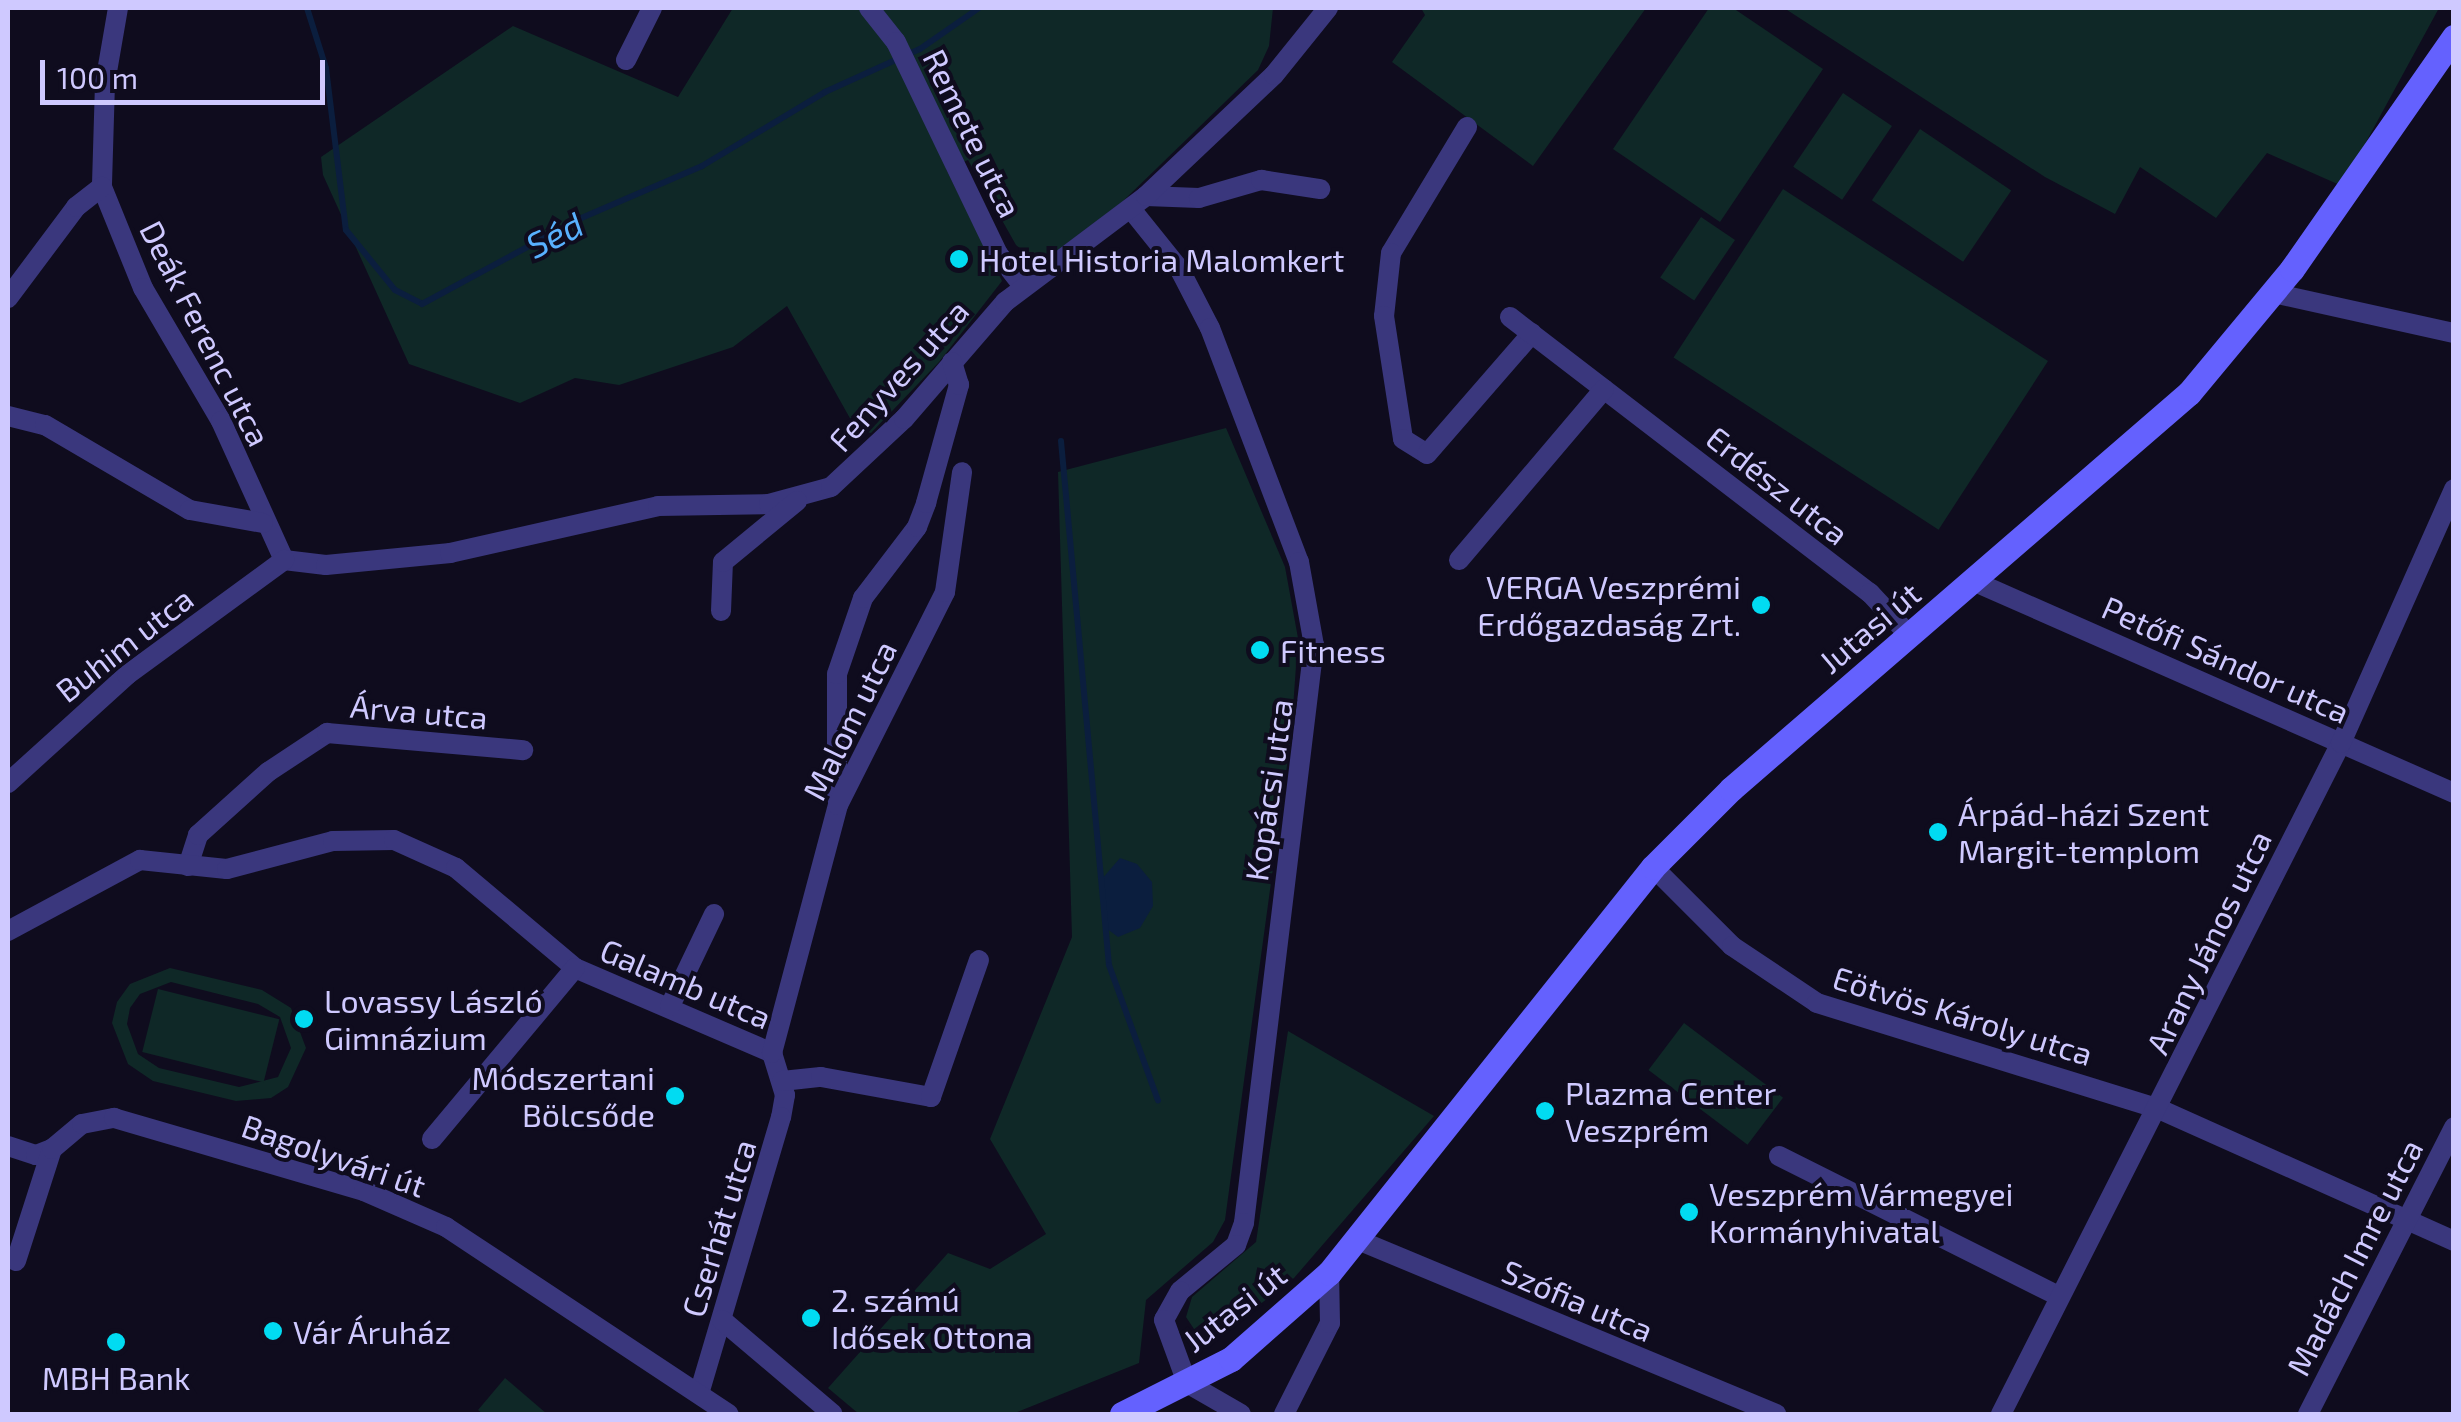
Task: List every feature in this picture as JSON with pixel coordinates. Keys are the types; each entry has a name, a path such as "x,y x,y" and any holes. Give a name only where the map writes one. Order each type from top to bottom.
{"street":[{"name":"Deák Ferenc utca","path":"118,8 105,83 102,187 143,288 236,452 262,523 284,560"},
{"path":"626,60 652,8"},
{"name":"Remete utca","path":"868,8 896,42 951,162 1022,286"},
{"name":"Fenyves utca","path":"284,560 326,565 450,553 658,506 799,500 857,468 1022,286 1138,202 1274,75 1328,8"},
{"name":"Jutasi út","path":"1122,1414 1230,1359 1329,1273 1654,867 1730,788 2154,428 2274,293 2454,37"},
{"path":"1467,126 1391,253 1384,316 1404,439 1427,454 1532,333"},
{"path":"1138,202 1200,198 1261,180 1320,189"},
{"path":"8,298 76,207 102,187"},
{"name":"Kopácsi utca","path":"1138,202 1210,328 1299,562 1314,645 1244,1223 1236,1244 1180,1290 1164,1320 1168,1345 1187,1383"},
{"path":"2274,293 2454,333"},
{"name":"Erdész utca","path":"1510,316 1870,593 1908,635"},
{"path":"838,804 837,674 863,598 917,526 926,502 959,384 952,362"},
{"path":"1459,560 1604,389"},
{"path":"8,416 44,425 190,510 262,523"},
{"name":"Malom utca","path":"772,1053 838,804 944,592 962,472"},
{"name":"Arany János utca","path":"2001,1414 2159,1109 2341,743 2454,489"},
{"path":"721,612 723,562 799,500"},
{"name":"Buhim utca","path":"8,782 127,675 284,560"},
{"name":"Petőfi Sándor utca","path":"1973,582 2454,793"},
{"name":"Árva utca","path":"181,865 198,835 268,772 327,733 523,750"},
{"name":"Galamb utca","path":"8,931 128,863 227,869 332,841 394,840 456,868 575,968 772,1053 782,1081"},
{"name":"Eötvös Károly utca","path":"1654,867 1732,946 1818,1003 2159,1109 2454,1242"},
{"path":"670,1006 714,914"},
{"path":"782,1081 821,1077 931,1097 979,960"},
{"name":"Galamb utca","path":"432,1139 575,968"},
{"name":"Cserhát utca","path":"700,1391 781,1118 782,1081"},
{"name":"Bagolyvári út","path":"52,1150 82,1124 114,1118 364,1191 475,1243 730,1414"},
{"name":"Madách Imre utca","path":"2308,1414 2454,1127"},
{"path":"8,1146 36,1154 52,1150"},
{"path":"16,1261 52,1150"},
{"path":"1779,1156 2060,1297"},
{"name":"Szófia utca","path":"1358,1240 1776,1414"},
{"name":"Jutasi út","path":"1284,1414 1330,1323 1329,1273"},
{"path":"722,1320 833,1414"},
{"path":"1187,1383 1241,1414"}],"green space":[{"path":"733,8 1273,8 1269,46 1258,70 1122,202 1039,264 1016,245 968,160 946,169 1002,281 939,362 871,433 856,429 787,306 733,347 619,385 575,378 520,403 409,364 323,175 321,157 513,26 678,97"},
{"path":"1421,8 1646,8 1533,166 1392,62 1425,15"},
{"path":"1709,8 1733,8 1823,69 1720,222 1613,149"},
{"path":"1784,8 2439,8 2342,186 2267,153 2216,218 2140,167 2115,214 2045,177"},
{"path":"1843,93 1892,126 1842,200 1793,167"},
{"path":"1920,129 2011,191 1963,262 1872,200"},
{"path":"1783,189 2048,361 1939,530 1674,358"},
{"path":"1701,217 1735,240 1694,300 1660,278"},
{"path":"1226,428 1285,567 1298,638 1291,736 1225,1220 1213,1242 1146,1300 1139,1363 1012,1414 859,1414 828,1388 948,1253 990,1269 1046,1234 990,1139 1072,937 1058,472"},
{"path":"170,968 262,990 291,1008 306,1048 288,1087 271,1098 236,1101 153,1081 128,1064 112,1023 117,1002 130,984","holes":["171,982 258,1004 280,1017 291,1048 278,1077 239,1087 159,1068 138,1054 127,1024 130,1008 140,994"]},
{"path":"158,989 279,1019 264,1082 142,1052"},
{"path":"1684,1023 1783,1098 1748,1145 1648,1070"},
{"path":"1288,1031 1434,1116 1294,1278 1214,1340 1198,1335 1186,1317 1192,1297 1256,1242"},
{"path":"505,1378 547,1414 483,1414 478,1410"}],"water":[{"path":"1120,858 1137,864 1152,882 1153,906 1140,928 1118,937 1106,928 1101,880"}],"waterway":[{"name":"Séd","path":"307,8 326,68 346,230 395,290 422,304 579,219 702,166 825,92 920,49 979,8"},
{"path":"1061,441 1109,965 1158,1100"}],"place":[{"name":"Hotel Historia Malomkert","path":"959,259"},
{"name":"VERGA Veszprémi Erdőgazdaság Zrt.","path":"1761,605"},
{"name":"Fitness","path":"1260,650"},
{"name":"Árpád-házi Szent Margit-templom","path":"1938,832"},
{"name":"Lovassy László Gimnázium","path":"304,1019"},
{"name":"Módszertani Bölcsőde","path":"675,1096"},
{"name":"Plazma Center Veszprém","path":"1545,1111"},
{"name":"Veszprém Vármegyei Kormányhivatal","path":"1689,1212"},
{"name":"2. számú Idősek Ottona","path":"811,1318"},
{"name":"Vár Áruház","path":"273,1331"},
{"name":"MBH Bank","path":"116,1342"}]}
